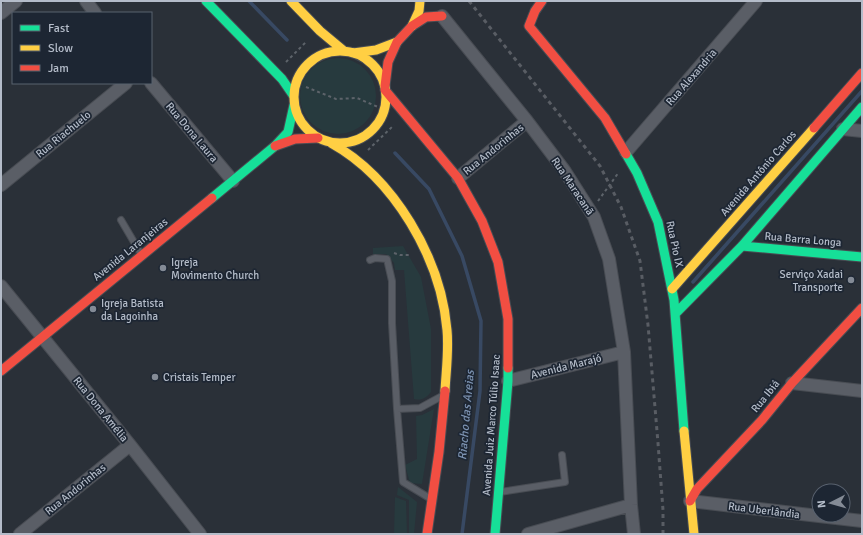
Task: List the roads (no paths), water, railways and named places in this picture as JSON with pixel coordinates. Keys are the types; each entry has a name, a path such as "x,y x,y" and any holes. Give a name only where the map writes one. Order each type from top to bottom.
{"street":[{"path":"1,13 16,1"},
{"path":"86,1 94,12"},
{"path":"206,1 282,79 293,95"},
{"path":"292,1 320,30 349,52"},
{"path":"331,143 346,144 360,139 372,130 381,119 385,104 388,62 398,42 412,26 419,11 420,1"},
{"name":"Rua Pio IX","path":"542,1 535,11 529,26 605,118 637,173 658,222 672,289 675,314 694,534"},
{"name":"Rua Alexandria","path":"627,155 756,1"},
{"name":"Rua Maracanã","path":"435,6 527,121 564,170 594,217 609,259 624,352 631,505 634,534"},
{"path":"412,26 426,18 442,16"},
{"path":"398,42 376,50 330,52 316,57 305,66 297,79 293,95 298,119 307,130 318,138 347,151 369,170 400,207 418,234 436,279 447,330 445,395 427,534"},
{"name":"Avenida Juiz Marco Túlio Isaac","path":"349,52 372,64 380,74 385,88 458,178 482,220 498,262 508,319 508,381 495,534"},
{"name":"Avenida Antônio Carlos","path":"672,289 862,73"},
{"name":"Rua Riachuelo","path":"1,185 125,84"},
{"name":"Rua Dona Laura","path":"152,84 233,181"},
{"name":"Avenida Laranjeiras","path":"1,371 275,146 288,132 294,105"},
{"path":"675,314 742,246 862,107"},
{"name":"Rua Andorinhas","path":"458,178 527,121"},
{"path":"843,129 862,131"},
{"name":"Avenida Laranjeiras","path":"275,146 295,139 318,138"},
{"name":"Rua Barra Longa","path":"742,246 862,257"},
{"name":"Rua Dona Amélia","path":"1,286 200,534"},
{"name":"Rua Ibiá","path":"690,501 697,489 762,420 792,383 862,308"},
{"name":"Avenida Marajó","path":"508,381 624,352"},
{"path":"792,383 862,391"},
{"name":"Rua Andorinhas","path":"20,534 130,445"},
{"name":"Rua Uberlândia","path":"690,501 862,521"},
{"path":"528,534 631,505"}],"lane":[{"path":"121,220 142,256"},
{"path":"370,260 375,258 387,259 392,281 392,323 403,482 432,500"},
{"path":"398,409 420,408 445,395"},
{"path":"499,492 565,482 562,455"}],"waterway":[{"name":"Riacho das Areias","path":"249,1 287,40"},
{"path":"693,282 862,91"},
{"name":"Riacho das Areias","path":"395,153 429,189 462,256 481,321 480,391 462,534"}],"railway":[{"path":"469,1 600,166 621,207 640,261 648,325 658,443 663,510 663,534"}],"place":[{"name":"Igreja Movimento Church","path":"163,268"},
{"name":"Serviço Xadai Transporte","path":"851,280"},
{"name":"Igreja Batista da Lagoinha","path":"93,309"},
{"name":"Cristais Temper","path":"155,377"}]}
